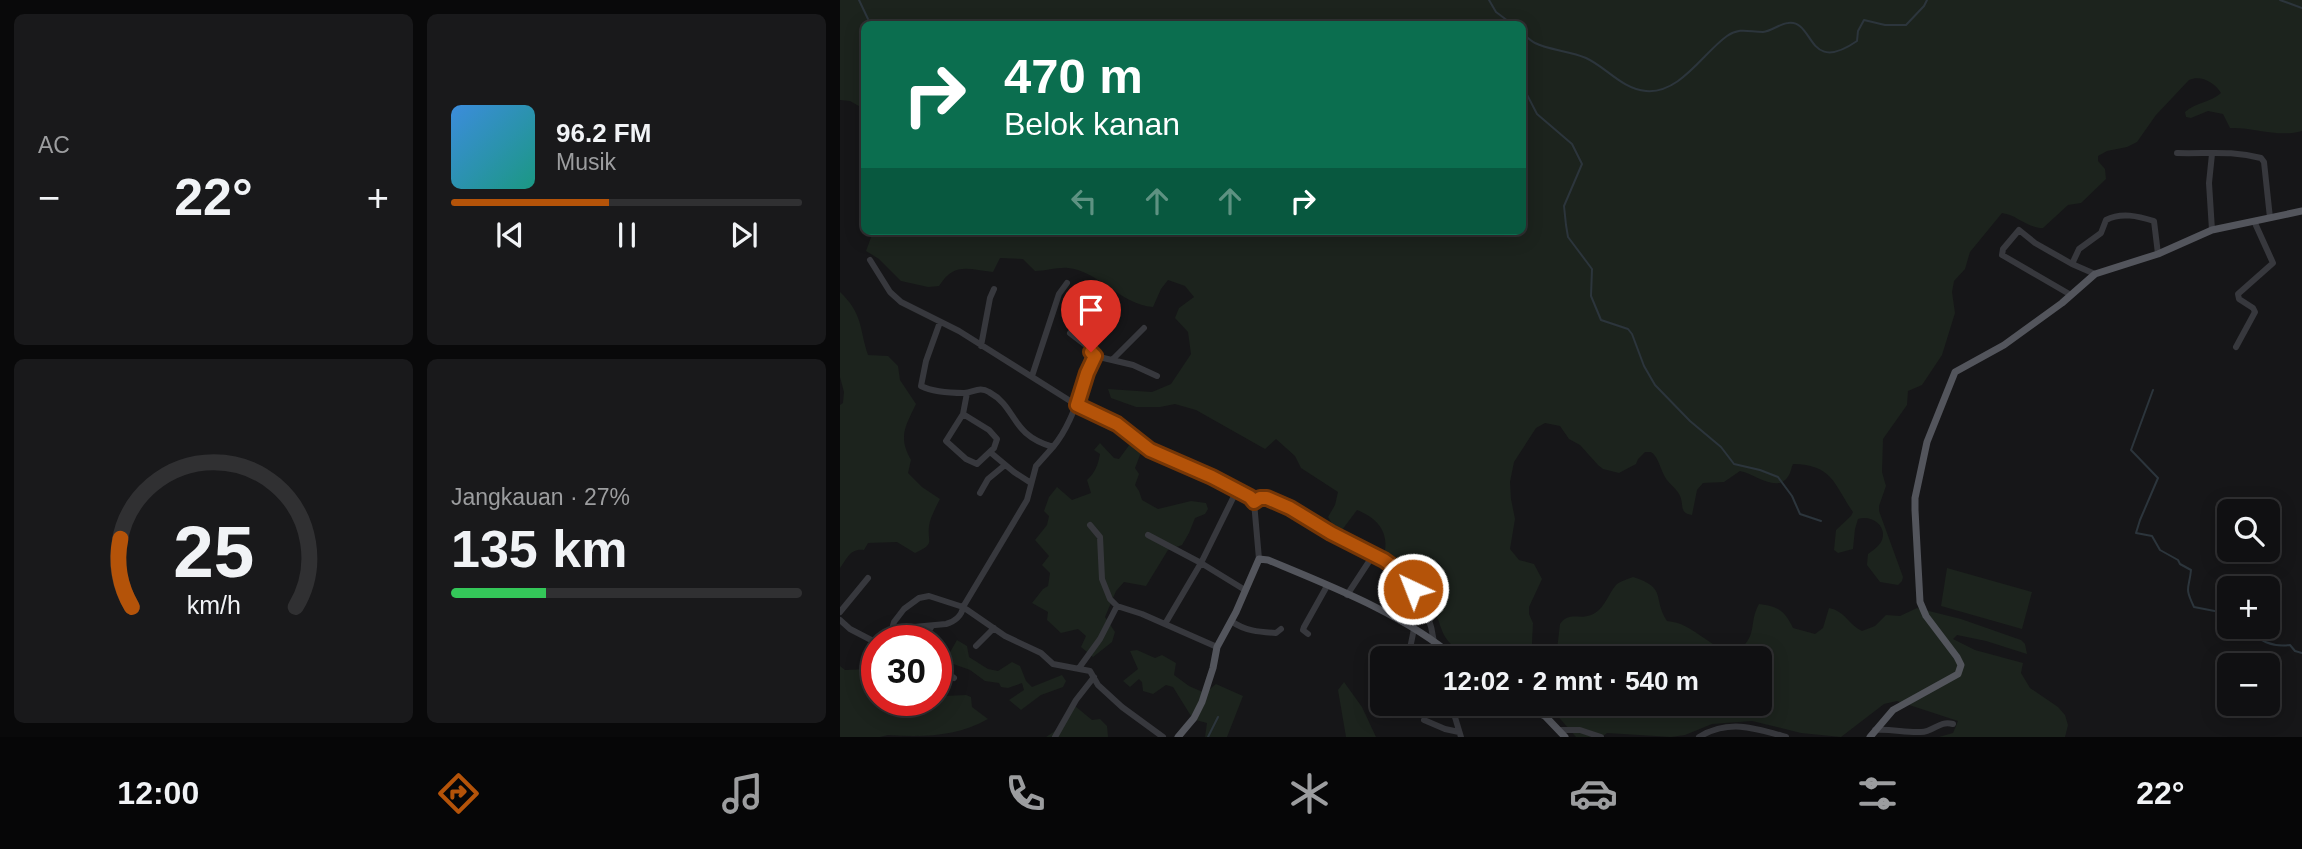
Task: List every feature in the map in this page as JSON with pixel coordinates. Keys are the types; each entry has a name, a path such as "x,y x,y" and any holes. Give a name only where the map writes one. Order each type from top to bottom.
{"main road":[{"path":"1873,734 1893,710 1958,674 1961,667 1957,657 1926,616 1920,602 1915,510 1924,454 1955,372 2004,345 2095,274 2158,254 2212,230 2302,211"},
{"path":"1178,737 1194,718 1202,702 1217,647 1259,559 1268,560 1347,594 1414,629 1439,646"},
{"path":"1545,716 1563,734"}],"street":[{"path":"2177,153 2212,154 2222,151 2261,158 2264,162 2270,218"},
{"path":"2212,154 2209,183 2212,230"},
{"path":"2072,264 2076,252 2101,233 2106,220 2119,216 2154,221 2158,254"},
{"path":"2236,347 2255,312 2239,299 2238,295 2273,263 2253,221"},
{"path":"2071,295 2002,255 2020,230 2035,243 2095,274"},
{"path":"870,260 895,297 915,310 981,346 1077,405 1117,424 1150,450 1189,466 1250,497 1254,502 1259,559"},
{"path":"1032,376 1059,295 1067,283"},
{"path":"981,346 990,298 995,289"},
{"path":"940,322 926,361 921,386 967,393 978,389 988,390 998,398 1025,434 1053,447"},
{"path":"1112,359 1144,328"},
{"path":"1070,333 1095,356 1133,365 1157,376"},
{"path":"936,625 954,621 963,611 1014,525 1028,496 1036,466 1053,447 1077,405 1095,356"},
{"path":"963,414 989,430 997,439 997,444 980,463 975,464 946,443 948,435 963,414 967,393"},
{"path":"990,452 1031,483"},
{"path":"980,493 988,479 1005,465"},
{"path":"1165,624 1216,536 1237,490"},
{"path":"1254,502 1263,498 1282,503 1393,566 1413,589 1429,615 1434,642"},
{"path":"1090,525 1100,537 1101,579 1110,599 1117,606 1217,647"},
{"path":"1148,535 1245,590"},
{"path":"1347,594 1370,560 1370,554"},
{"path":"840,612 869,578"},
{"path":"1308,634 1303,630 1304,627 1327,586"},
{"path":"893,625 904,609 922,596 963,607 994,628 1041,653 1054,664 1090,671 1098,685 1122,707 1163,737"},
{"path":"1079,668 1100,639 1117,606"},
{"path":"840,620 861,635"},
{"path":"1231,621 1257,632 1276,634 1281,629"},
{"path":"976,646 994,628"},
{"path":"1410,646 1414,629"},
{"path":"1055,737 1076,700 1094,677"},
{"path":"1455,716 1460,734"},
{"path":"1424,720 1460,734"},
{"path":"1873,734 1894,729 1924,732 1943,723 1953,724"},
{"path":"1699,737 1733,725 1744,725 1786,737"},
{"path":"1563,734 1580,730 1601,737"}],"shaded area":[{"path":"840,0 2302,0 2302,131 2275,133 2230,128 2223,114 2208,111 2191,118 2186,117 2185,112 2189,109 2221,93 2207,80 2189,80 2156,115 2137,142 2098,156 2098,161 2105,169 2106,179 2081,203 2068,205 2043,228 2002,213 1970,252 1965,269 1954,281 1952,292 1955,313 1942,355 1922,385 1908,391 1907,405 1883,439 1882,472 1886,486 1879,511 1903,577 1898,585 1880,582 1867,565 1868,554 1881,542 1883,536 1881,527 1874,520 1858,519 1853,549 1838,553 1834,550 1836,530 1853,512 1836,484 1816,468 1793,464 1789,475 1779,483 1740,471 1724,482 1703,483 1697,490 1692,515 1683,510 1679,494 1666,479 1652,453 1645,452 1636,464 1619,473 1603,469 1580,445 1569,439 1560,426 1545,423 1536,428 1514,462 1510,482 1515,519 1510,549 1519,560 1534,564 1542,579 1529,607 1533,623 1533,646 1454,646 1450,643 1432,607 1417,585 1384,555 1385,539 1376,522 1357,510 1342,530 1334,527 1328,517 1338,492 1301,468 1295,456 1276,439 1265,449 1196,410 1175,404 1136,407 1111,398 1108,389 1152,392 1171,384 1191,354 1188,332 1175,318 1179,308 1194,297 1185,286 1168,280 1153,307 1130,300 1079,270 1064,268 1035,271 1023,259 1000,258 993,272 956,270 939,286 928,287 901,281 879,259 866,251 872,235 1526,235 1526,21 861,21 861,107 850,101 840,100"},
{"path":"840,292 857,314 868,355 888,356 898,366 900,380 916,404 904,432 905,445 911,460 908,473 940,499 929,526 929,542 926,547 915,553 897,542 868,543 864,550 849,555 840,568 840,405 843,403 844,392 840,377"},
{"path":"1100,443 1114,458 1119,459 1130,444 1142,450 1135,468 1139,474 1135,485 1142,500 1158,509 1191,501 1206,503 1208,509 1205,514 1195,518 1182,545 1168,550 1146,586 1124,582 1116,591 1105,617 1115,632 1112,642 1093,657 1081,647 1086,636 1078,629 1061,633 1047,620 1048,612 1032,603 1048,586 1050,573 1042,565 1049,556 1035,540 1047,525 1049,516 1044,511 1049,497 1057,487 1072,500 1091,493 1087,480 1097,465 1100,454 1094,450"},
{"path":"1947,568 2032,592 2022,629 1941,606"},
{"path":"1633,577 1651,585 1658,594 1667,621 1685,626 1717,646 1557,646 1563,620 1596,613 1617,584"},
{"path":"1759,604 1780,610 1793,628 1815,634 1823,628 1829,608 1839,612 1862,631 1875,626 1886,615 1900,616 1917,608 1961,619 2021,640 2025,644 2027,654 1957,635 1953,639 1975,650 2023,663 2021,673 2030,688 2058,707 2065,715 2068,725 2065,737 1939,737 1953,733 1958,721 1897,701 1884,704 1841,737 1801,733 1752,721 1712,724 1685,735 1671,737 1607,733 1602,737 1576,737 1558,716 1772,716 1772,646 1743,646 1750,636"},
{"path":"957,640 967,646 969,657 988,669 998,671 1012,662 1020,666 1026,681 1032,687 1062,675 1066,681 1063,687 1041,695 1021,710 1009,700 1024,690 1022,683 1008,688 1001,687 999,683 985,681 970,670 952,664 952,649"},
{"path":"1137,650 1155,658 1162,655 1176,663 1174,675 1205,693 1216,684 1243,696 1227,737 1205,737 1207,723 1191,716 1173,687 1166,685 1153,694 1143,691 1139,679 1130,687 1123,681 1138,669 1130,651"},
{"path":"840,666 845,670 861,669 861,716 952,716 952,696 966,695 971,697 972,707 988,719 940,735 840,737"},
{"path":"1344,682 1362,707 1376,737 1346,737 1338,690"},
{"path":"1075,706 1092,720 1100,719 1107,726 1108,737 1046,737 1064,725"}],"waterway":[{"path":"859,0 868,19"},
{"path":"1489,0 1496,12 1508,21"},
{"path":"1526,36 1540,45 1586,58 1629,86 1646,91 1658,90 1680,79 1718,43 1736,32 1763,32 1788,23 1797,24 1820,50 1841,50 1857,41 1858,31 1864,20 1885,25 1906,25 1927,0"},
{"path":"2280,0 2302,8"},
{"path":"1526,93 1537,114 1572,144 1582,164 1564,206 1566,225 1568,237 1592,269 1591,296 1601,320 1628,329 1655,385 1690,421 1721,447 1734,464 1778,477 1792,496 1800,514 1821,521"},
{"path":"2153,390 2131,450 2158,478 2136,533 2152,536 2160,550 2191,570 2188,591 2194,607 2217,611"},
{"path":"2260,639 2272,644 2290,645 2295,651 2302,653"},
{"path":"1208,737 1218,717"}],"route":[{"path":"1091,352 1095,356 1077,405 1117,424 1150,450 1212,477 1250,497 1254,502 1256,499 1267,498 1282,503 1331,533 1384,560 1402,573 1413,589"}]}
